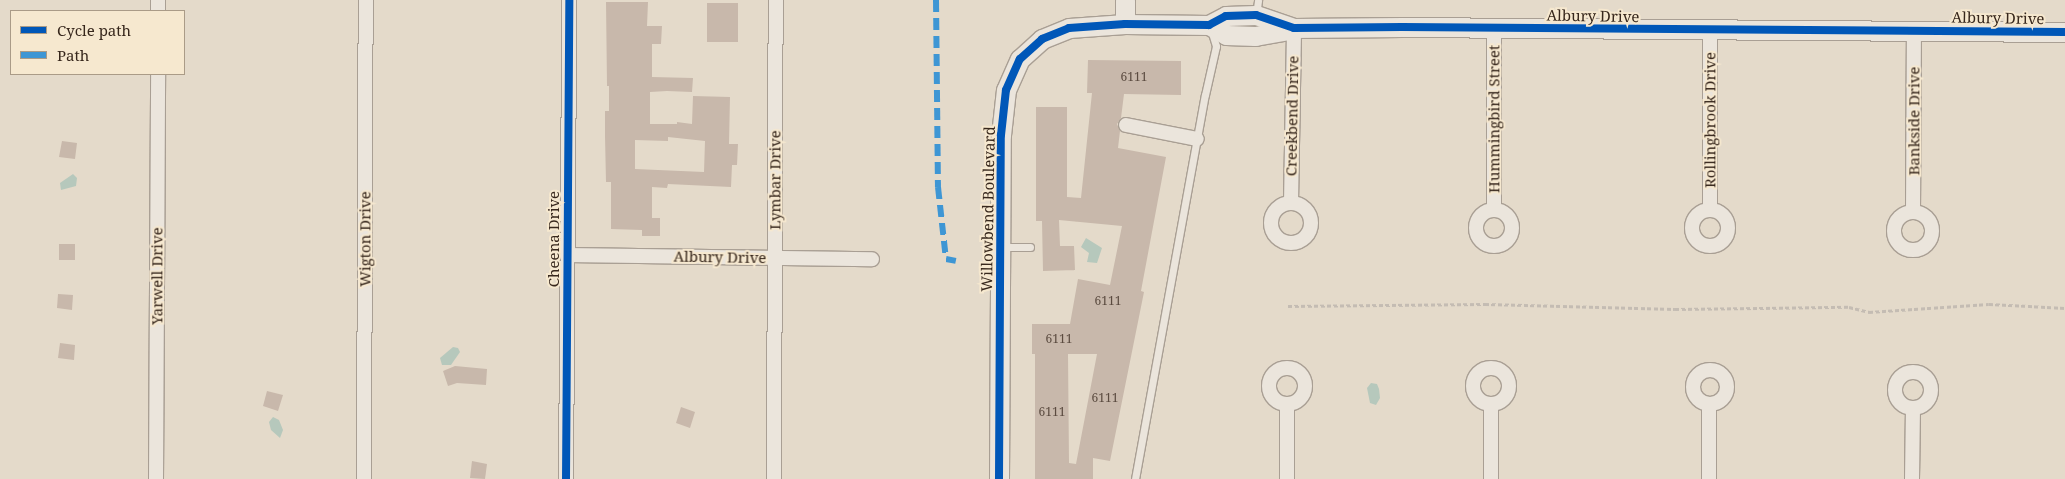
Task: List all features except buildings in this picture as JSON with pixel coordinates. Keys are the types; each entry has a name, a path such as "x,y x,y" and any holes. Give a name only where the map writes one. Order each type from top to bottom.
{"street":[{"name":"Wigton Drive","path":"364,479 366,0"},
{"name":"Cheena Drive","path":"566,479 569,0"},
{"name":"Lymbar Drive","path":"774,479 776,0"},
{"path":"1125,0 1125,24"},
{"name":"Albury Drive","path":"1125,24 1209,25 1226,16 1257,8 1294,28 2065,32"},
{"name":"Willowbend Boulevard","path":"999,479 1001,135 1006,90 1020,59 1042,39 1069,28 1125,24"},
{"path":"1209,25 1226,35 1255,36 1294,28"},
{"name":"Creekbend Drive","path":"1291,203 1294,28"},
{"name":"Hummingbird Street","path":"1494,29 1494,210"},
{"name":"Rollingbrook Drive","path":"1710,31 1710,210"},
{"name":"Bankside Drive","path":"1913,212 1914,31"},
{"name":"Yarwell Drive","path":"156,479 158,75"},
{"path":"1126,125 1197,138"},
{"name":"Albury Drive","path":"567,256 872,259"},
{"path":"1287,404 1287,479"},
{"path":"1491,405 1491,479"},
{"path":"1708,479 1709,405"},
{"path":"1912,479 1913,409"}],"lane":[{"path":"1135,479 1197,138 1216,46 1209,25"},
{"path":"1000,247 1030,247"}],"path":[{"path":"1288,306 1485,304 1675,309 1849,307 1869,312 1989,304 2065,308"}],"shaded area":[{"path":"73,174 77,178 76,186 61,190 60,183"},
{"path":"1086,238 1102,248 1097,263 1087,262 1089,253 1081,247"},
{"path":"453,347 458,348 460,352 451,365 442,365 440,358"},
{"path":"1371,383 1377,384 1379,389 1380,398 1376,405 1370,403 1367,388"},
{"path":"273,417 279,420 283,430 280,438 271,430 269,422"}],"marked path":[{"path":"936,0 938,187 946,259 956,261"}],"cycle path":[{"path":"566,479 569,0"},
{"path":"999,479 1001,135 1006,90 1020,59 1042,39 1069,28 1125,24 1209,25 1226,16 1256,15 1294,28 1402,27 2065,32"}]}
